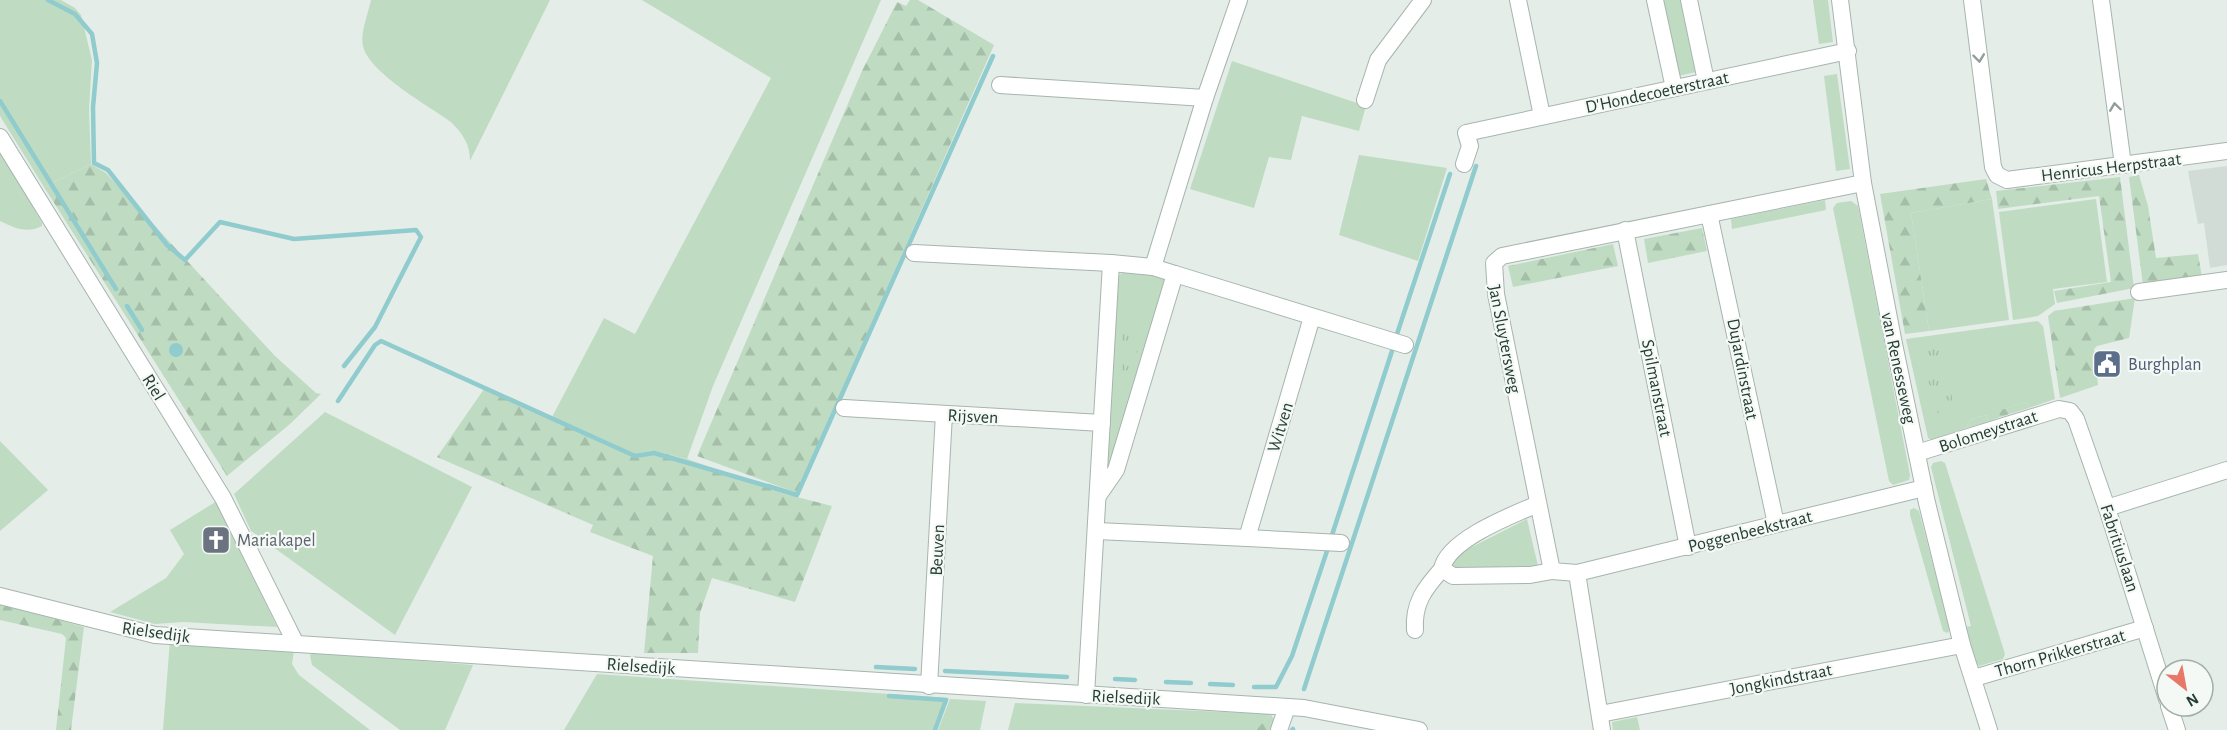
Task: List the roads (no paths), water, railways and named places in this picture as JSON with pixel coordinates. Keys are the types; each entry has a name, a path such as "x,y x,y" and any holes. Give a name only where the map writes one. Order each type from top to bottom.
{"street":[{"path":"1153,267 1205,98 1239,0"},
{"path":"1365,100 1378,60 1423,0"},
{"path":"1518,0 1542,117"},
{"path":"1655,0 1674,88"},
{"path":"1689,0 1706,81"},
{"name":"van Renesseweg","path":"1840,0 1863,183 1924,488 1962,645 1989,730"},
{"name":"Henricus Herpstraat","path":"1972,0 1993,166 1997,175 2007,180 2227,151"},
{"path":"2100,0 2123,165"},
{"name":"D'Hondecoeterstraat","path":"1464,164 1470,146 1466,133 1848,51"},
{"path":"1000,85 1205,98"},
{"name":"Riel","path":"0,137 223,498 296,644"},
{"name":"Jan Sluytersweg","path":"1552,571 1496,294 1494,263 1502,255 1863,183"},
{"name":"Dujardinstraat","path":"1708,214 1776,524"},
{"name":"Spilmanstraat","path":"1625,230 1688,547"},
{"path":"914,253 1153,267 1405,345"},
{"path":"1086,695 1111,263"},
{"path":"1098,496 1116,470 1175,274"},
{"path":"2139,292 2227,280"},
{"name":"Witven","path":"1247,538 1312,317"},
{"name":"Rijsven","path":"844,408 1102,423"},
{"name":"Bolomeystraat","path":"1917,453 2059,409"},
{"name":"Fabritiuslaan","path":"2059,409 2070,411 2076,419 2155,660"},
{"name":"Beuven","path":"929,686 944,414"},
{"path":"2107,508 2227,470"},
{"name":"Poggenbeekstraat","path":"1576,573 1924,488"},
{"path":"1415,630 1415,607 1424,589 1442,569 1446,556 1457,545 1538,504"},
{"path":"1097,531 1341,543"},
{"path":"1442,569 1453,576 1530,574 1552,571 1576,573 1601,722"},
{"name":"Rielsedijk","path":"0,596 155,635 929,686 1304,708 1387,727 1419,730"},
{"name":"Thorn Prikkerstraat","path":"1974,678 2145,628"},
{"name":"Jongkindstraat","path":"1601,722 1962,645"},
{"path":"1279,730 1287,707"}],"water":[{"path":"173,343 179,343 183,350 179,357 173,357 169,353 169,347"}],"waterway":[{"path":"48,0 75,14 92,34 97,63 93,107 94,163 108,170 167,245 185,260 220,222 294,239 416,230 421,237 375,327 344,366"},
{"path":"768,486 797,495 993,56"},
{"path":"0,101 116,289"},
{"path":"1304,689 1476,166"},
{"path":"1397,334 1450,174"},
{"path":"127,306 142,330"},
{"path":"338,401 375,345 381,341 635,456 654,453 767,486"},
{"path":"1332,535 1392,351"},
{"path":"1254,687 1276,687 1292,656 1327,551"},
{"path":"876,667 915,669"},
{"path":"945,671 1067,677"},
{"path":"1115,679 1135,680"},
{"path":"1166,682 1191,683"},
{"path":"1210,684 1233,685"},
{"path":"889,696 946,700 935,730"}],"place":[{"name":"Burghplan","path":"2107,364"},
{"name":"Mariakapel","path":"216,540"}]}
